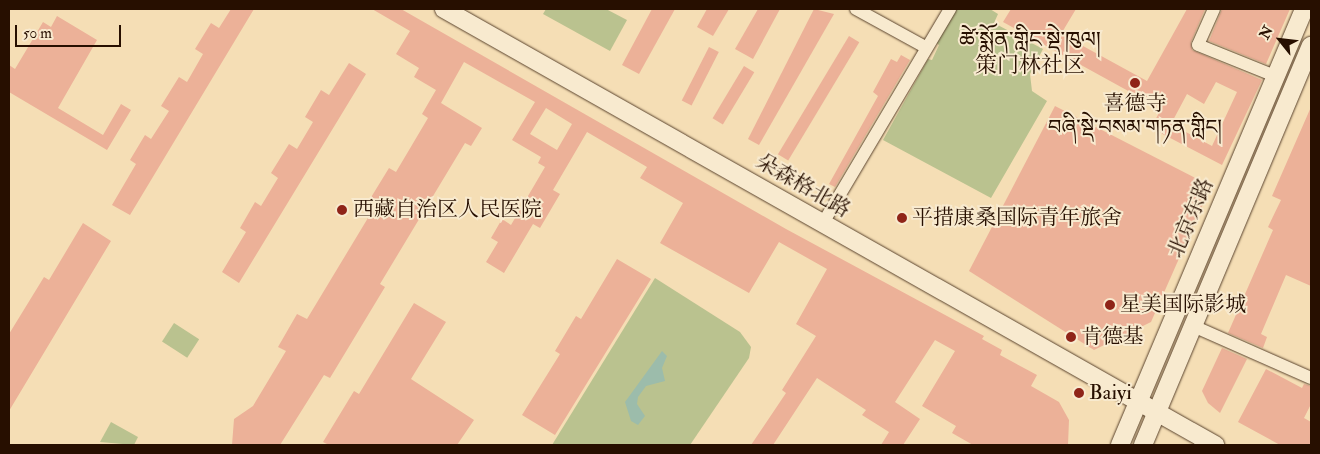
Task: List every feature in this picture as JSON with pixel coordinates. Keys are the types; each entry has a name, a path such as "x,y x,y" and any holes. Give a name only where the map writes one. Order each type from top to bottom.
{"main road":[{"name":"朵森格北路","path":"444,9 1215,445"},
{"name":"北京东路","path":"1120,445 1304,9"},
{"name":"北京东路","path":"1143,445 1311,46"}],"street":[{"path":"856,9 925,47"},
{"path":"823,223 841,198 925,47 950,9"},
{"path":"1214,9 1198,44 1275,76"},
{"path":"1193,326 1311,378"}],"green space":[{"path":"546,9 606,9 627,20 610,51 543,14"},
{"path":"956,9 990,9 998,14 994,23 1043,49 1030,74 1032,91 1047,101 991,198 883,140 928,59 932,60 939,45 935,42"},
{"path":"655,278 740,332 751,347 749,358 690,445 552,445"},
{"path":"174,323 199,339 187,358 162,341"},
{"path":"111,422 138,437 134,445 100,442"}],"shaded area":[{"path":"662,351 667,356 662,368 665,381 646,386 638,397 637,404 645,416 638,425 631,421 625,402"}],"building":[{"path":"231,9 254,9 130,215 112,205 136,164 130,160 145,135 151,139 169,111 161,106 179,77 187,82 203,54 195,49 211,23 219,28"},
{"path":"372,9 401,9 786,229 984,336 982,339 1002,350 1000,355 1037,375 1031,386 1059,402 1069,420 1068,445 973,445 952,433 956,426 922,406 955,351 935,340 895,402 920,419 903,445 881,445 889,432 862,415 866,410 817,378 773,445 751,445 786,393 782,390 816,336 796,324 827,269 779,242 749,293 660,243 683,203 640,178 647,167 587,132 553,190 560,194 540,228 533,224 504,273 486,262 498,242 491,238 502,219 511,225 545,167 538,163 541,157 512,140 535,102 464,62 441,103 482,128 471,146 465,143 380,284 385,287 330,378 324,375 280,445 232,445 234,419 253,406 286,351 278,347 297,314 307,319 377,203 370,199 389,168 396,172 428,118 422,114 436,90 414,77 419,68 396,54 410,31","holes":["546,108 572,124 557,150 530,134"]},
{"path":"652,9 675,9 639,74 622,65"},
{"path":"707,9 729,9 713,36 697,27"},
{"path":"758,9 780,9 753,59 735,49"},
{"path":"814,9 834,14 759,145 748,139"},
{"path":"1011,9 1076,9 1061,34 1147,81 1187,9 1205,9 1191,42 1192,50 1262,80 1222,165 1151,128 1161,109 1003,22","holes":["1216,82 1237,92 1212,146 1171,124 1187,94 1204,104"]},
{"path":"1222,9 1290,9 1266,64 1209,41"},
{"path":"57,16 97,40 58,108 103,135 121,104 131,110 107,150 9,92 9,65 15,69 43,22 51,27"},
{"path":"849,36 859,42 788,160 778,154"},
{"path":"709,47 719,52 692,105 682,100"},
{"path":"901,55 910,60 835,187 829,184 878,96 873,92 891,59 897,62"},
{"path":"349,63 366,74 239,283 222,272 246,232 240,228 255,202 261,206 278,178 271,173 289,144 297,149 313,122 305,117 321,90 329,95"},
{"path":"744,66 754,72 723,124 713,118"},
{"path":"1055,106 1211,186 1151,322 1094,350 969,271"},
{"path":"1311,107 1311,286 1286,275 1261,334 1267,337 1263,348 1228,333 1273,230 1268,227 1281,200 1272,196"},
{"path":"83,223 111,241 9,411 9,334 44,277 49,280"},
{"path":"617,259 651,279 555,435 522,415 560,354 555,351 576,316 581,319"},
{"path":"414,303 446,322 411,379 474,420 457,445 329,445 323,442 354,391 359,394"},
{"path":"1222,348 1247,359 1220,413 1208,403 1202,391"},
{"path":"1266,369 1302,388 1304,384 1311,386 1311,404 1304,418 1311,422 1311,445 1280,445 1238,422"}],"place":[{"name":"喜德寺 བཞི་སྡེ་བསམ་གཏན་གླིང།","path":"1135,83"},
{"name":"西藏自治区人民医院","path":"342,210"},
{"name":"平措康桑国际青年旅舍","path":"902,218"},
{"name":"星美国际影城","path":"1110,305"},
{"name":"肯德基","path":"1071,337"},
{"name":"Baiyi","path":"1079,393"}],"district":[{"name":"ཚེ་སྨོན་གླིང་སྡེ་ཁུལ། 策门林社区","path":"1030,52"}]}
